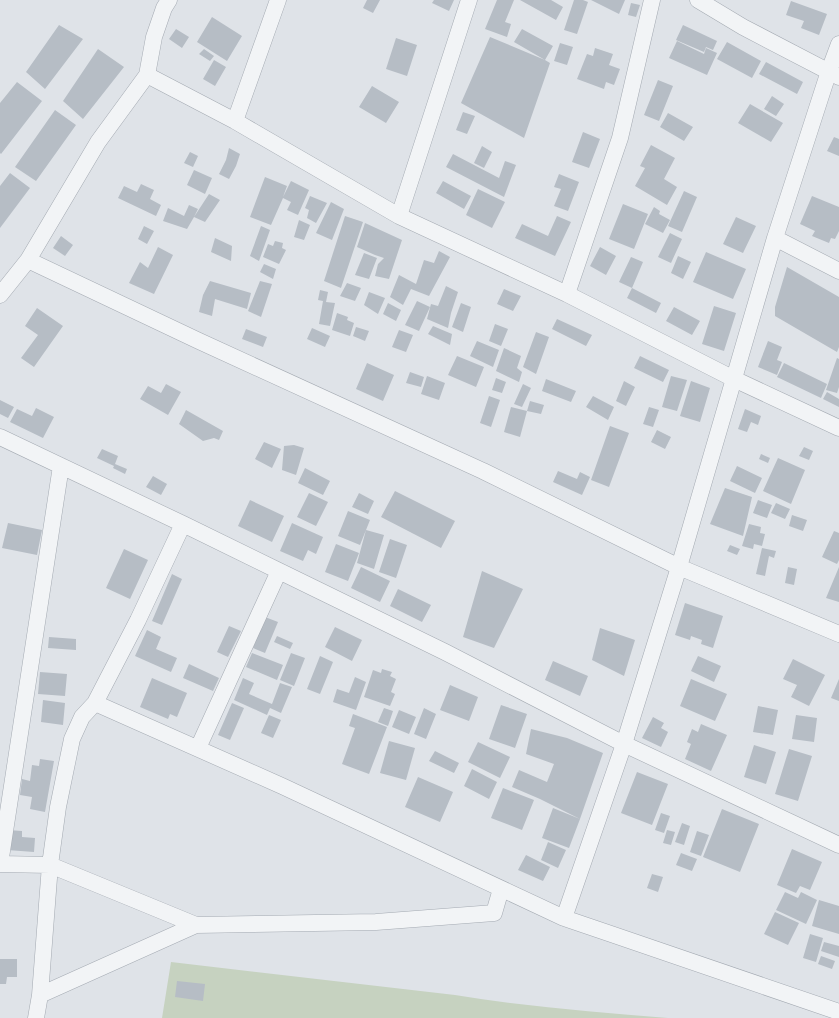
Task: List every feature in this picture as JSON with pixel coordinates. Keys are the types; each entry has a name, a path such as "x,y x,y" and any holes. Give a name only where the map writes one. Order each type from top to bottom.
{"street":[{"path":"0,295 28,260 98,142 147,75 154,38 164,8 169,0"},
{"path":"235,121 278,0"},
{"path":"400,216 469,0"},
{"path":"567,294 620,138 652,0"},
{"path":"698,0 743,27 834,74"},
{"path":"564,918 624,744 679,567 775,238 834,74 839,44"},
{"path":"147,75 235,121 400,216 567,294 734,379 839,428"},
{"path":"775,238 839,271"},
{"path":"28,260 199,341 483,471 679,567 839,634"},
{"path":"0,438 183,524 445,652 624,744 839,845"},
{"path":"61,466 0,864 50,865 196,925"},
{"path":"36,1018 40,995 50,865 58,807 72,739 82,716 95,703 138,620 183,524"},
{"path":"198,748 279,571"},
{"path":"95,703 282,786 564,918 839,1012"},
{"path":"40,995 196,925 376,922 494,913 501,889"}],"green space":[{"path":"171,962 455,995 535,1006 668,1018 162,1018"}],"building":[{"path":"367,0 380,0 373,13 363,8"},
{"path":"434,0 454,0 449,11 432,3"},
{"path":"497,0 514,0 505,22 511,24 507,37 485,29"},
{"path":"520,0 551,0 563,7 556,20"},
{"path":"574,0 583,0 588,2 577,34 564,30"},
{"path":"591,0 625,0 619,14"},
{"path":"791,1 827,14 819,35 801,28 804,21 786,15"},
{"path":"631,3 640,5 636,17 628,15"},
{"path":"212,17 242,36 227,61 197,42"},
{"path":"59,25 83,39 45,89 26,72"},
{"path":"683,25 717,41 713,50 706,47 704,52 676,40"},
{"path":"176,29 189,37 182,48 169,39"},
{"path":"522,29 553,46 545,60 514,42"},
{"path":"490,37 550,63 524,138 461,103"},
{"path":"396,38 417,45 407,76 386,69"},
{"path":"677,41 704,54 706,48 717,53 707,75 669,58"},
{"path":"727,42 761,61 752,78 717,59"},
{"path":"560,43 573,47 567,65 554,61"},
{"path":"595,48 613,54 609,65 620,69 614,85 606,82 604,89 577,79 587,54 593,56"},
{"path":"98,49 124,67 83,119 63,101"},
{"path":"204,49 214,56 210,61 199,54"},
{"path":"214,60 226,67 215,86 203,79"},
{"path":"766,62 803,82 797,94 759,74"},
{"path":"658,80 673,86 659,121 644,115"},
{"path":"17,82 42,101 1,154 0,103"},
{"path":"372,86 399,102 386,123 359,107"},
{"path":"772,96 784,104 776,116 764,109"},
{"path":"750,104 783,123 771,142 738,123"},
{"path":"55,110 76,125 36,181 15,167"},
{"path":"463,112 475,116 467,134 456,130"},
{"path":"668,113 693,127 684,141 660,127"},
{"path":"583,132 600,139 589,168 572,162"},
{"path":"834,137 839,139 839,156 827,151"},
{"path":"651,145 675,158 664,179 677,187 667,205 635,186 645,168 640,166"},
{"path":"482,146 492,152 484,168 474,163"},
{"path":"229,148 240,154 229,179 219,174 226,160"},
{"path":"190,152 198,156 193,167 184,163"},
{"path":"453,154 499,178 505,161 516,165 504,197 446,167"},
{"path":"194,170 212,178 205,194 187,185"},
{"path":"10,173 30,188 0,228 0,186"},
{"path":"559,174 579,182 568,211 554,206 561,189 554,187"},
{"path":"265,177 287,186 283,197 291,181 309,190 298,215 287,210 291,202 283,198 271,225 250,217"},
{"path":"443,181 471,196 464,209 436,193"},
{"path":"141,184 154,190 150,199 161,205 156,216 118,198 124,186 137,192"},
{"path":"478,189 505,202 492,228 466,215"},
{"path":"684,191 697,197 682,232 668,226"},
{"path":"209,194 220,200 205,222 194,217"},
{"path":"310,196 327,203 316,223 307,218 309,210 305,208"},
{"path":"812,196 839,207 839,231 835,239 831,238 829,243 812,236 815,231 800,224"},
{"path":"331,202 344,209 332,240 316,233"},
{"path":"623,204 648,214 634,249 609,239"},
{"path":"189,205 198,209 187,229 163,221 168,208 184,216"},
{"path":"654,207 660,211 659,214 670,220 663,233 645,224"},
{"path":"345,216 363,222 341,288 324,281"},
{"path":"557,216 571,222 555,256 515,238 522,224 548,236"},
{"path":"736,217 756,226 743,253 723,244"},
{"path":"299,220 310,225 304,240 294,237"},
{"path":"365,223 402,240 389,279 375,276 378,264 384,258 357,247"},
{"path":"144,226 154,231 147,244 138,239"},
{"path":"261,226 270,230 259,261 250,256"},
{"path":"670,233 682,239 671,263 658,257"},
{"path":"61,236 73,245 65,256 53,248"},
{"path":"215,238 232,246 231,261 211,252"},
{"path":"275,241 283,243 282,248 286,250 279,264 263,257 268,244 273,246"},
{"path":"158,247 173,255 154,294 129,283 140,262 148,268"},
{"path":"600,247 616,256 606,275 590,266"},
{"path":"439,251 450,257 429,296 411,289 403,305 390,297 399,275 416,284 424,260 434,263"},
{"path":"706,252 746,269 733,299 693,282"},
{"path":"364,253 377,258 369,279 355,275"},
{"path":"678,256 691,262 683,279 671,273"},
{"path":"631,257 643,262 632,288 619,282"},
{"path":"264,264 276,269 273,279 260,272"},
{"path":"787,267 839,297 839,347 837,352 775,316 775,307"},
{"path":"210,281 251,293 247,309 215,299 212,316 199,312 203,295"},
{"path":"260,281 272,284 261,317 248,311"},
{"path":"347,283 361,288 355,301 340,296"},
{"path":"446,286 458,292 448,328 427,319 431,304 438,306"},
{"path":"632,288 661,303 656,313 627,298"},
{"path":"504,289 521,296 513,311 497,304"},
{"path":"320,290 328,292 326,302 335,303 330,326 319,324 323,301 318,300"},
{"path":"369,292 385,298 378,314 364,305"},
{"path":"417,301 430,307 419,331 405,325"},
{"path":"388,303 401,310 396,321 383,314"},
{"path":"461,303 471,307 463,332 452,327"},
{"path":"714,306 736,313 724,351 702,344"},
{"path":"674,307 700,321 692,335 666,321"},
{"path":"37,308 63,326 34,367 21,358 38,335 25,326"},
{"path":"337,313 348,317 347,320 354,323 350,336 332,330"},
{"path":"557,319 592,335 586,346 552,329"},
{"path":"495,324 508,329 501,346 489,341"},
{"path":"433,326 452,334 450,345 428,334"},
{"path":"356,327 369,331 365,341 353,336"},
{"path":"312,328 330,336 325,347 307,339"},
{"path":"246,329 267,337 263,347 242,339"},
{"path":"399,330 413,335 406,352 392,347"},
{"path":"536,332 549,337 536,374 523,367"},
{"path":"477,341 499,350 493,367 470,356"},
{"path":"768,341 782,347 777,360 782,362 777,375 758,367"},
{"path":"504,348 521,356 517,368 522,372 519,382 496,371"},
{"path":"457,356 484,367 476,387 448,375"},
{"path":"640,356 669,370 663,382 634,368"},
{"path":"837,358 839,359 839,387 837,393 826,390"},
{"path":"367,363 394,375 383,401 356,389"},
{"path":"784,363 827,384 821,398 777,377"},
{"path":"410,372 424,377 421,387 406,383"},
{"path":"427,376 445,383 439,400 421,394"},
{"path":"671,376 687,380 677,411 662,407"},
{"path":"496,378 506,382 502,393 492,390"},
{"path":"546,379 576,391 571,402 542,391"},
{"path":"624,381 635,387 626,406 616,401"},
{"path":"691,381 710,388 700,422 680,416"},
{"path":"166,384 181,392 168,415 140,399 148,386 161,393"},
{"path":"523,384 531,388 522,407 514,404"},
{"path":"827,392 839,399 839,407 823,399"},
{"path":"489,396 500,400 491,427 480,423"},
{"path":"593,396 614,407 608,420 586,407"},
{"path":"0,400 14,407 8,418 0,414"},
{"path":"530,401 544,405 541,414 527,411"},
{"path":"511,407 527,411 520,437 504,432"},
{"path":"649,407 659,410 653,427 643,424"},
{"path":"36,408 54,417 43,438 10,422 17,409 32,416"},
{"path":"745,409 761,416 758,425 751,422 747,432 738,429"},
{"path":"186,410 223,431 219,440 214,438 203,441 179,424"},
{"path":"610,426 629,433 609,487 591,480"},
{"path":"657,430 671,437 665,449 651,442"},
{"path":"264,442 281,449 272,468 255,459"},
{"path":"294,445 304,448 296,475 282,470 284,446"},
{"path":"804,447 813,451 809,460 799,456"},
{"path":"102,449 118,456 115,464 127,469 125,474 113,468 114,466 97,458"},
{"path":"761,454 770,458 768,463 759,459"},
{"path":"778,458 805,470 791,504 763,491"},
{"path":"737,466 762,478 755,493 730,481"},
{"path":"305,468 330,481 323,495 298,483"},
{"path":"558,471 577,479 580,472 590,477 582,495 553,482"},
{"path":"153,476 167,484 161,495 146,487"},
{"path":"725,488 752,497 743,536 710,524"},
{"path":"395,491 455,521 441,548 381,517"},
{"path":"309,493 328,502 316,526 297,517"},
{"path":"359,493 374,501 368,514 352,507"},
{"path":"250,500 284,516 272,542 238,526"},
{"path":"758,500 772,505 767,518 753,513"},
{"path":"776,503 790,509 785,519 771,513"},
{"path":"348,511 370,520 360,545 338,536"},
{"path":"792,515 807,520 803,531 789,526"},
{"path":"8,523 42,530 37,555 2,548"},
{"path":"292,523 323,537 316,554 308,550 303,561 280,551"},
{"path":"749,524 761,527 760,533 765,534 762,546 754,544 753,549 742,546"},
{"path":"366,530 384,535 374,569 357,563"},
{"path":"834,531 839,533 839,560 837,564 822,557"},
{"path":"390,539 407,545 396,578 379,572"},
{"path":"336,544 359,553 348,581 325,572"},
{"path":"730,545 740,549 737,555 727,551"},
{"path":"762,548 776,551 774,558 769,556 765,576 756,574"},
{"path":"124,549 148,560 130,599 106,588"},
{"path":"361,567 390,581 380,602 351,588"},
{"path":"788,567 797,569 794,585 785,583"},
{"path":"839,567 839,602 826,598"},
{"path":"482,571 523,589 494,648 463,637"},
{"path":"172,574 182,579 162,625 152,621"},
{"path":"398,589 431,605 422,622 390,606"},
{"path":"685,603 723,616 713,648 701,644 702,640 691,636 690,640 675,635"},
{"path":"265,617 278,622 265,653 253,648"},
{"path":"229,626 241,631 228,657 217,652"},
{"path":"335,627 362,640 352,661 325,647"},
{"path":"600,628 635,640 624,676 592,660"},
{"path":"147,630 161,637 156,649 177,658 171,672 135,656"},
{"path":"277,636 293,643 290,649 274,642"},
{"path":"49,637 76,639 76,650 48,648"},
{"path":"252,653 283,665 277,680 246,667"},
{"path":"291,653 305,658 294,686 280,680"},
{"path":"320,656 333,662 320,694 307,689"},
{"path":"698,656 721,666 714,682 691,671"},
{"path":"793,659 825,675 809,706 791,697 797,685 783,679"},
{"path":"553,661 588,676 580,696 545,680"},
{"path":"189,664 219,678 213,691 183,678"},
{"path":"382,669 392,672 390,676 396,679 391,692 395,694 390,706 364,697 373,670 381,673"},
{"path":"40,672 67,674 65,696 38,694"},
{"path":"355,677 366,682 356,710 333,702 337,689 349,693"},
{"path":"152,678 187,693 177,717 170,714 168,719 140,707"},
{"path":"243,678 254,683 249,694 272,704 280,683 292,687 281,713 270,708 267,715 234,700"},
{"path":"691,679 727,694 715,721 680,706"},
{"path":"839,679 839,701 831,698"},
{"path":"450,685 478,697 469,721 440,710"},
{"path":"43,700 65,703 63,725 41,722"},
{"path":"232,703 244,708 230,740 218,735"},
{"path":"501,705 527,714 515,748 489,739"},
{"path":"758,706 778,710 773,735 753,732"},
{"path":"384,708 393,711 388,726 378,722"},
{"path":"424,708 436,714 426,739 414,734"},
{"path":"399,710 416,717 409,734 392,727"},
{"path":"353,714 387,727 369,774 342,764 355,728 349,726"},
{"path":"269,715 281,720 273,738 261,733"},
{"path":"796,715 817,718 814,742 792,739"},
{"path":"653,717 664,723 661,728 668,732 661,747 642,738"},
{"path":"701,724 727,735 711,771 685,759 691,744 687,742 692,729 698,732"},
{"path":"531,729 567,738 603,753 580,819 512,787 519,770 547,782 554,764 526,754"},
{"path":"389,741 415,748 406,780 380,773"},
{"path":"478,742 510,757 500,778 468,762"},
{"path":"754,745 776,752 766,784 744,777"},
{"path":"789,749 812,756 798,801 775,794"},
{"path":"435,751 459,763 454,773 429,761"},
{"path":"40,759 54,761 45,812 30,809 32,797 20,795 22,779 30,781 32,765 39,766"},
{"path":"472,769 497,782 489,799 464,786"},
{"path":"637,772 668,784 652,825 621,813"},
{"path":"418,777 453,792 440,822 405,807"},
{"path":"503,788 534,800 522,830 491,818"},
{"path":"553,808 580,819 569,848 542,838"},
{"path":"722,809 759,824 740,872 703,857"},
{"path":"661,813 670,816 664,833 655,830"},
{"path":"682,823 690,826 684,845 675,842"},
{"path":"8,830 22,831 22,837 35,838 34,852 7,850"},
{"path":"667,830 675,832 671,845 663,843"},
{"path":"697,831 709,835 701,856 690,852"},
{"path":"548,842 566,850 558,868 541,860"},
{"path":"792,849 822,862 810,890 800,886 796,893 777,885"},
{"path":"681,853 697,859 692,871 676,865"},
{"path":"526,855 550,867 543,881 518,870"},
{"path":"652,874 663,877 658,892 647,888"},
{"path":"785,892 798,898 801,892 817,900 806,924 776,910"},
{"path":"819,900 839,906 839,934 812,926"},
{"path":"775,912 799,923 788,945 764,934"},
{"path":"810,934 823,938 816,962 803,958"},
{"path":"824,942 839,946 839,957 821,951"},
{"path":"821,956 835,961 832,969 818,964"},
{"path":"0,959 17,959 17,977 7,977 6,984 0,984"},
{"path":"177,981 205,984 203,1001 175,997"}]}
